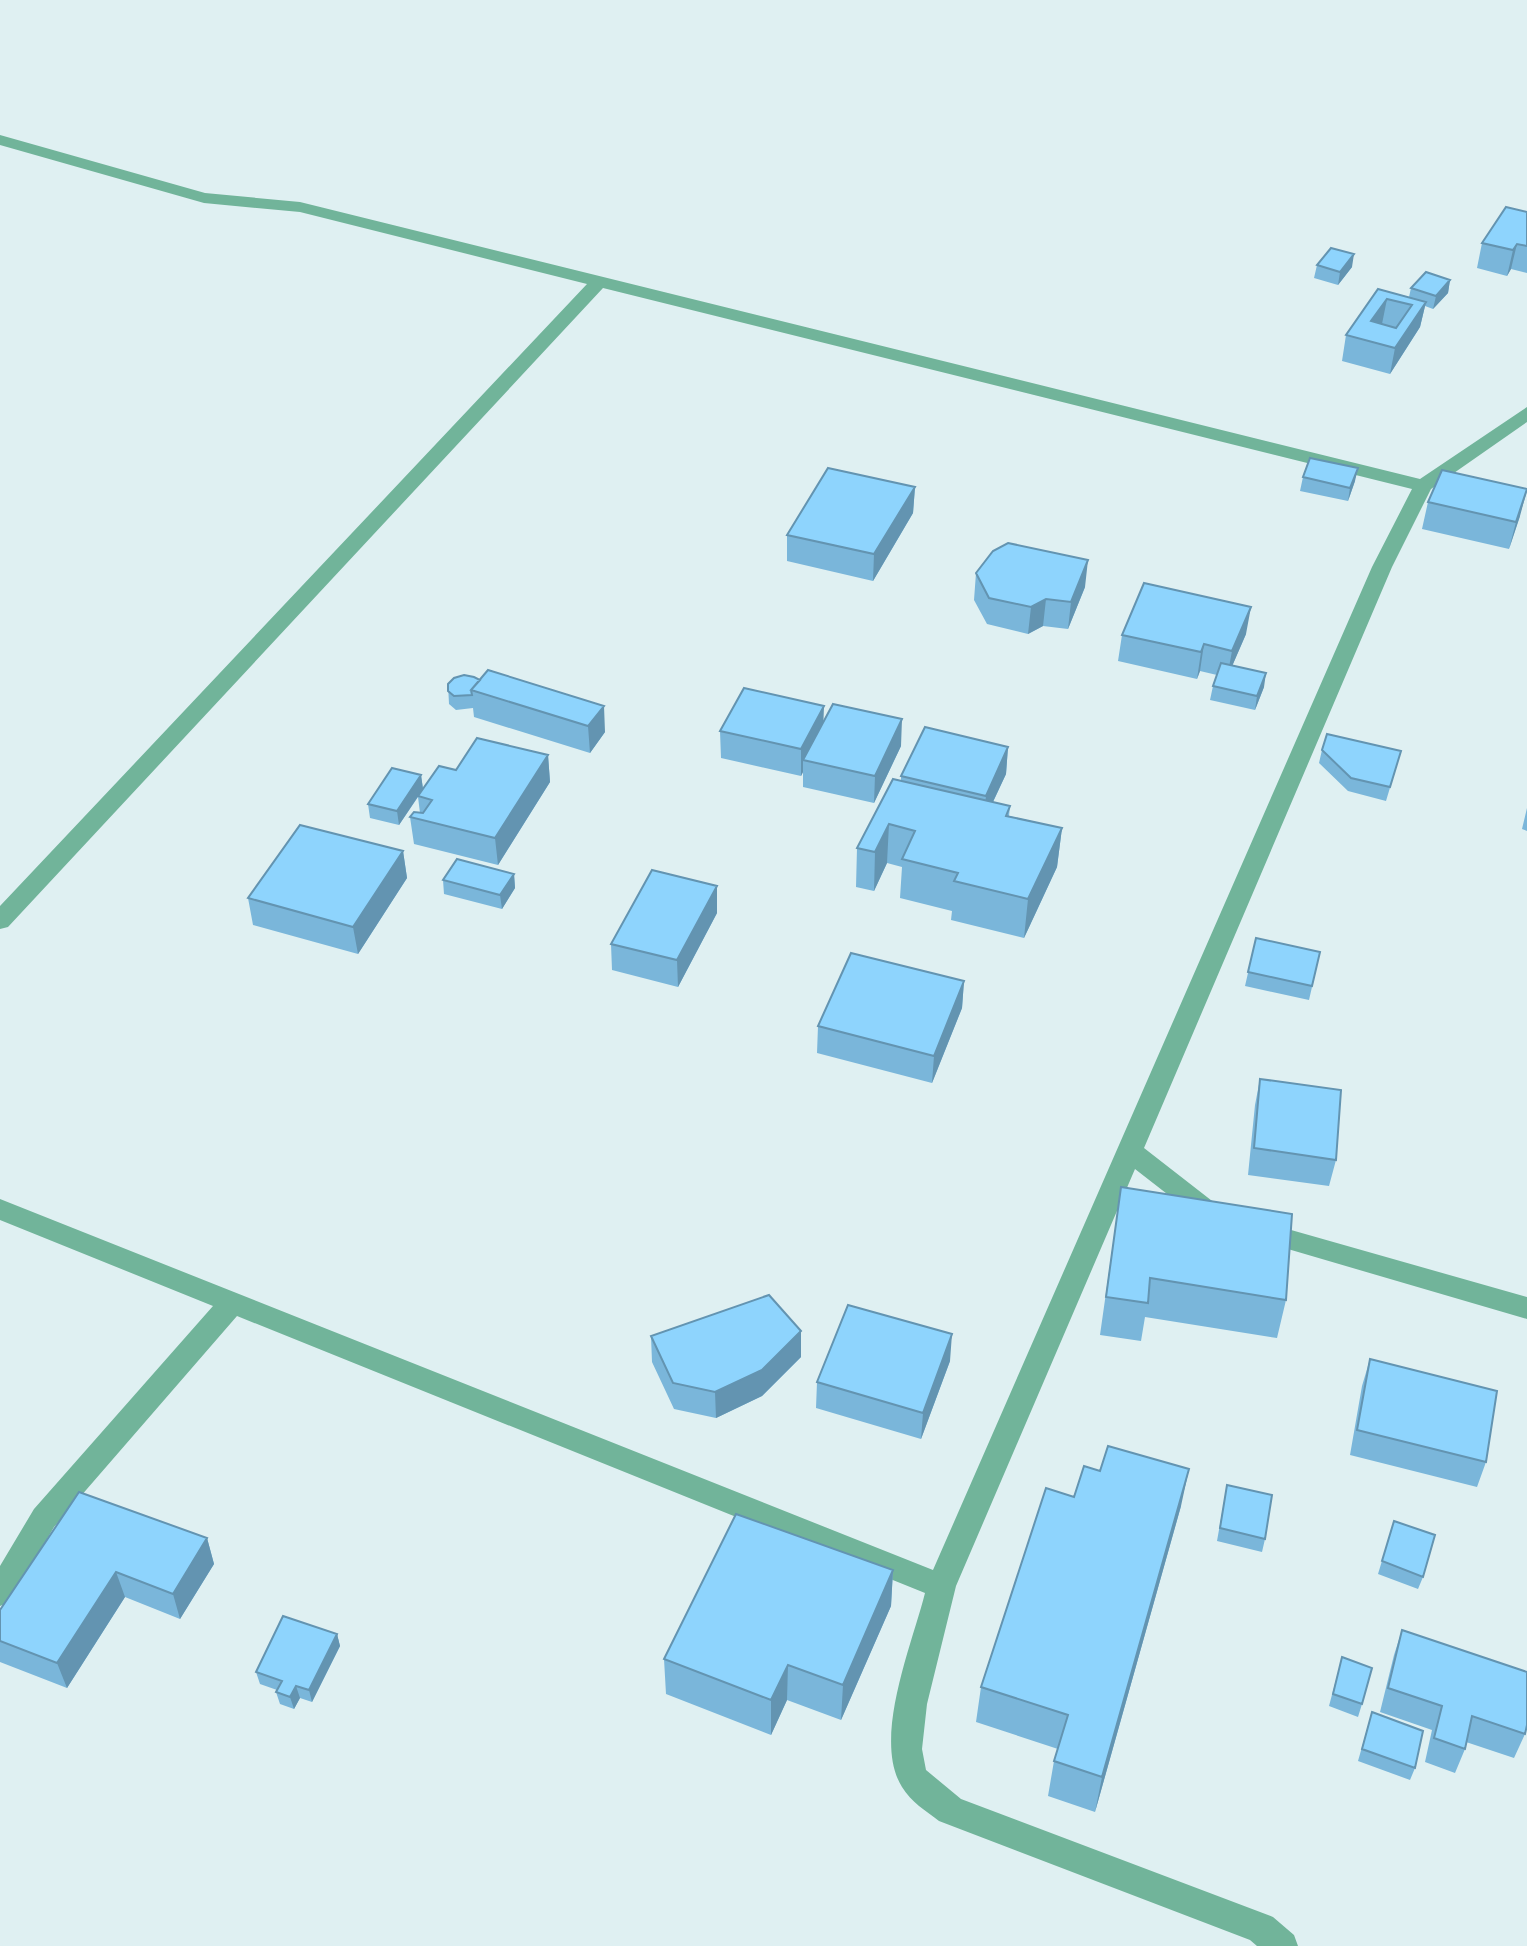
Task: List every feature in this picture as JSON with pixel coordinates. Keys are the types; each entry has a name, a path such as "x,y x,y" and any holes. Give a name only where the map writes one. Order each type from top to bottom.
{"street":[{"path":"0,140 204,198 300,207 1423,486"},
{"path":"0,921 599,282"},
{"path":"1282,1946 1261,1928 950,1810 923,1791 908,1766 907,1730 941,1586 1382,567 1423,486 1527,413"},
{"path":"1130,1151 1217,1219 1527,1308"},
{"path":"0,1209 941,1586"},
{"path":"0,1593 44,1518 233,1302"}],"building":[{"path":"1506,207 1527,212 1527,246 1517,244 1513,250 1482,243"},
{"path":"1331,248 1354,254 1340,272 1317,265"},
{"path":"1426,272 1450,280 1436,296 1411,288"},
{"path":"1378,289 1426,302 1395,348 1346,335","holes":["1387,299 1412,305 1396,328 1371,321"]},
{"path":"1310,458 1358,468 1350,488 1303,477"},
{"path":"828,468 915,487 874,554 787,535"},
{"path":"1442,470 1527,489 1516,522 1428,502"},
{"path":"1008,543 1088,560 1071,602 1046,599 1031,607 989,598 976,573 993,551"},
{"path":"1144,583 1251,607 1232,651 1204,644 1201,652 1122,635"},
{"path":"1221,663 1266,673 1257,696 1213,686"},
{"path":"488,670 604,706 588,726 471,690"},
{"path":"464,675 480,680 471,690 472,695 454,696 448,691 448,684"},
{"path":"744,688 824,706 801,749 720,731"},
{"path":"833,704 902,719 875,776 803,760"},
{"path":"925,727 1008,747 986,796 901,776"},
{"path":"1327,734 1401,751 1390,787 1351,778 1322,750"},
{"path":"477,738 548,755 495,838 410,817 414,812 423,813 432,800 418,796 439,766 456,770"},
{"path":"392,768 421,775 397,811 368,804"},
{"path":"893,779 1010,806 1006,816 1062,828 1028,899 954,881 958,873 902,859 915,831 889,824 875,852 857,848"},
{"path":"300,825 403,851 353,927 248,898"},
{"path":"457,859 514,874 500,895 443,880"},
{"path":"652,870 717,886 677,960 611,944"},
{"path":"1256,938 1320,952 1312,986 1248,972"},
{"path":"851,953 964,981 934,1056 818,1026"},
{"path":"1260,1079 1341,1090 1336,1160 1254,1148"},
{"path":"1121,1187 1292,1214 1286,1300 1150,1278 1148,1303 1106,1297"},
{"path":"769,1295 801,1331 762,1370 715,1392 673,1383 651,1336"},
{"path":"848,1305 952,1334 923,1413 817,1382"},
{"path":"1370,1359 1497,1391 1486,1462 1357,1430"},
{"path":"1108,1446 1189,1469 1102,1777 1054,1761 1068,1715 981,1687 1046,1488 1074,1497 1084,1466 1100,1471"},
{"path":"1227,1485 1272,1495 1265,1539 1220,1528"},
{"path":"79,1492 207,1538 173,1594 116,1572 57,1663 0,1641 0,1610"},
{"path":"736,1514 893,1570 843,1685 788,1665 771,1700 664,1659"},
{"path":"1394,1521 1435,1535 1423,1577 1382,1561"},
{"path":"283,1616 337,1634 309,1690 296,1686 290,1697 276,1692 282,1681 256,1672"},
{"path":"1402,1630 1527,1672 1525,1734 1472,1716 1465,1749 1434,1738 1442,1706 1388,1688"},
{"path":"1342,1657 1372,1668 1362,1704 1333,1694"},
{"path":"1372,1712 1423,1731 1415,1768 1362,1749"}]}
